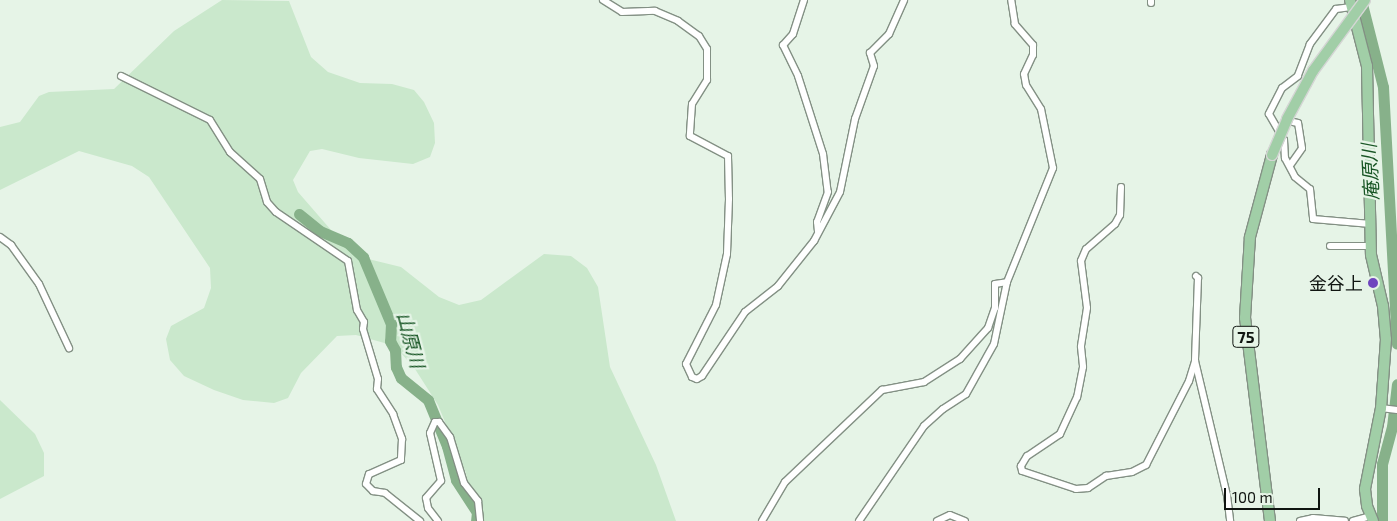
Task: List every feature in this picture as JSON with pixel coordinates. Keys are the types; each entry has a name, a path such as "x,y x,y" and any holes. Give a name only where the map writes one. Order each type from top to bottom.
{"main road":[{"name":"75","path":"1270,521 1245,318 1250,237 1272,155 1287,119 1313,71 1365,0"},
{"path":"1351,3 1367,66 1371,246 1386,339 1381,408 1365,489 1372,518"}],"street":[{"path":"603,0 622,12 655,11 678,21 699,36 707,49 707,80 692,104 690,136 728,156 727,254 716,305 686,364 692,377 702,376 745,312 778,286 818,233 840,192 846,172 855,119 874,66 870,53 889,34 904,0"},
{"path":"804,0 793,34 783,45 798,76 823,154 828,192 817,222 818,233"},
{"path":"860,521 924,426 943,409 966,394 994,344 1007,282 1053,168 1041,108 1026,85 1024,74 1033,55 1033,45 1015,24 1011,0"},
{"path":"1351,3 1336,9 1310,44 1298,76 1282,88 1269,114 1284,140 1285,158 1290,164 1295,177 1310,190 1313,219 1371,224"},
{"path":"121,76 210,120 230,152 260,179 267,202 276,212 348,261 357,310 364,322 363,329 378,379 376,389 393,414 402,439 401,460 369,474 366,484 373,491 386,493 420,521"},
{"path":"1290,164 1302,148 1298,123 1293,122"},
{"path":"1121,187 1120,215 1115,224 1086,249 1080,261 1087,308 1081,347 1083,367 1077,397 1060,434 1027,456 1021,466 1022,471 1076,489 1088,488 1106,476 1132,472 1146,465 1189,381 1195,361 1198,278 1196,276"},
{"path":"0,237 11,245 39,284 69,348"},
{"path":"1330,246 1371,246"},
{"path":"762,521 785,482 882,390 924,382 960,360 988,328 995,308 995,284 1007,282"},
{"path":"1195,361 1227,495 1230,521"},
{"path":"1381,408 1397,410"},
{"path":"438,521 428,508 426,498 441,480 430,432 435,422 440,422 450,437 464,483 478,501 480,521"},
{"path":"937,521 950,514 965,521"},
{"path":"1300,521 1313,518 1345,521"},
{"path":"1353,521 1372,518"}],"green space":[{"path":"222,0 289,1 311,57 328,72 360,83 392,84 414,90 424,102 434,123 435,143 430,157 413,164 359,158 322,149 310,151 293,180 298,192 344,245 360,257 401,267 439,297 459,305 481,300 544,254 571,256 587,268 598,287 610,367 656,465 676,521 474,521 466,473 438,405 415,369 395,346 356,335 337,336 301,373 288,398 274,403 243,400 214,390 184,376 170,360 166,339 171,326 204,308 211,288 210,268 149,177 132,166 79,151 0,190 0,127 20,122 39,96 49,92 114,89 174,31"},
{"path":"0,400 35,434 44,453 44,476 0,499"}],"waterway":[{"name":"庵原川","path":"1361,0 1383,87 1397,344"},
{"name":"山原川","path":"299,214 320,231 348,243 363,257 391,324 390,341 395,350 396,367 401,378 428,400 447,446 456,480 477,512 476,521"},
{"name":"庵原川","path":"1382,521 1382,464 1392,427 1397,384"}],"place":[{"name":"金谷上","path":"1373,283"}]}
